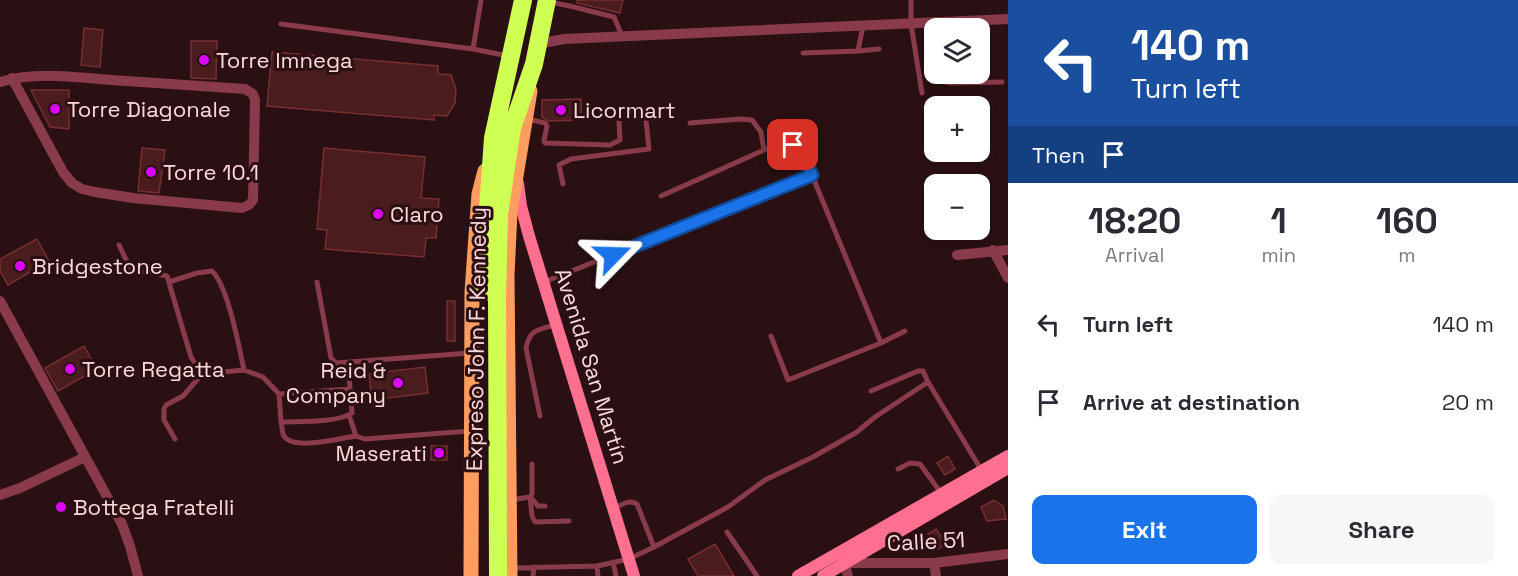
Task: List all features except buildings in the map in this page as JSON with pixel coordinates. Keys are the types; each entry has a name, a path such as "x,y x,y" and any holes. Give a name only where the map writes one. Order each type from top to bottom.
{"highway":[{"name":"Expreso John F. Kennedy","path":"505,574 491,297 485,252 493,138 523,0"},
{"name":"Expreso John F. Kennedy","path":"486,576 491,297 499,214 512,128 534,64 547,1"}],"main road":[{"path":"505,574 509,547 507,275 510,212 534,64"},
{"path":"471,576 472,292 479,194 493,138"},
{"path":"471,548 477,560 478,576"}],"street":[{"path":"990,21 1008,19"},
{"path":"538,44 564,39 924,24"},
{"path":"0,82 12,78 74,77 245,89 253,94 255,100 253,200 242,208 133,198 82,189 72,183 63,172 12,78"},
{"name":"Avenida San Martín","path":"516,168 521,206 634,576"},
{"path":"993,250 1008,278"},
{"path":"957,255 1008,250"},
{"path":"0,300 122,524 138,576"},
{"path":"0,495 85,457"},
{"path":"824,576 843,557 942,494 1008,457"},
{"path":"798,576 843,557 1008,468"},
{"name":"Calle 51","path":"843,557 934,563 1008,554"},
{"path":"843,557 848,576"},
{"path":"934,563 936,576"}],"lane":[{"path":"473,49 481,0"},
{"path":"911,0 911,24 922,93"},
{"path":"547,1 614,17 622,37"},
{"path":"281,24 473,49 510,56"},
{"path":"858,51 863,26"},
{"path":"803,53 879,49"},
{"path":"990,82 1002,82"},
{"path":"563,184 559,165 571,159 649,149 645,111"},
{"path":"526,118 545,123 547,126 545,143 610,145 620,140 619,121"},
{"path":"690,123 752,120 761,132 764,150"},
{"path":"660,196 777,145 793,145 802,153 812,175 881,343"},
{"path":"544,282 812,175"},
{"path":"119,246 131,270 165,274 191,357 202,374"},
{"path":"169,282 205,271 212,271 216,274 226,300 244,370"},
{"path":"317,282 331,358 336,363 472,353"},
{"path":"540,416 526,348 528,337 531,333 557,324"},
{"path":"771,336 788,380 905,331"},
{"path":"281,422 336,419 352,413 348,363"},
{"path":"175,439 164,420 166,405 183,396 202,374 244,370 263,377 279,394 284,436 291,442 307,444 356,436 365,439 390,438 472,431"},
{"path":"871,391 918,370 922,371 982,471"},
{"path":"505,574 534,567 597,566 629,559 728,507 765,480 813,457 857,432 875,417 928,382"},
{"path":"279,394 350,389"},
{"path":"349,415 356,436"},
{"path":"898,469 910,463 920,464 942,494"},
{"path":"532,464 533,489 530,497 535,522 569,521"},
{"path":"509,500 530,497"},
{"path":"530,497 538,506 545,506"},
{"path":"613,508 629,502 637,504 654,547"},
{"path":"727,532 757,576"},
{"path":"613,562 616,576"},
{"path":"597,566 598,576"},
{"path":"534,567 534,576"}],"place":[{"name":"Torre Imnega","path":"204,60"},
{"name":"Torre Diagonale","path":"55,109"},
{"name":"Licormart","path":"561,110"},
{"name":"Torre 10.1","path":"151,172"},
{"name":"Claro","path":"378,214"},
{"name":"Bridgestone","path":"20,266"},
{"name":"Torre Regatta","path":"70,369"},
{"name":"Reid & Company","path":"398,383"},
{"name":"Maserati","path":"439,453"},
{"name":"Bottega Fratelli","path":"61,507"}],"route":[{"path":"613,255 812,175 809,164 793,145"}]}
